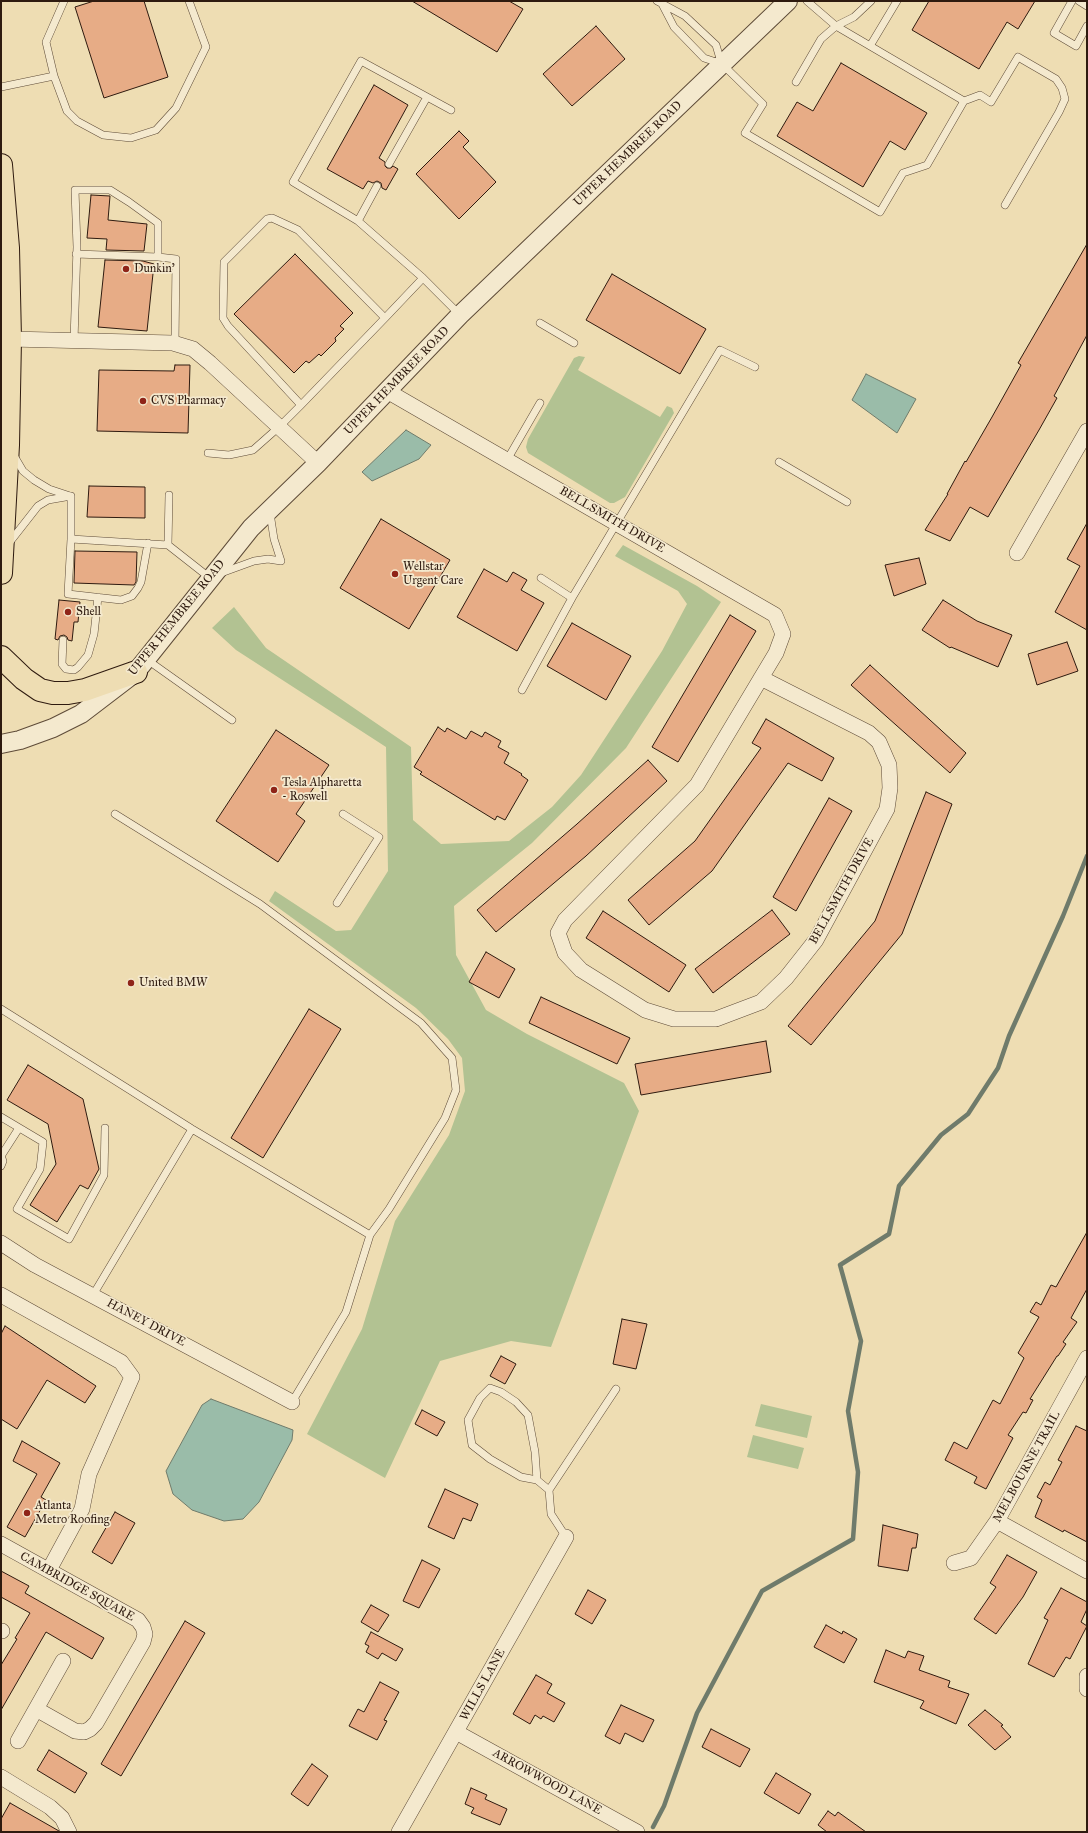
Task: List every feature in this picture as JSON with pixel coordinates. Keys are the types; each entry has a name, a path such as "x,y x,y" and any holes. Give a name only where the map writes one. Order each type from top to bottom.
{"highway":[{"path":"1,165 8,248 10,339 8,445 4,491 1,573"},
{"path":"1,657 24,679 40,690 53,693 68,693 85,690 141,665"}],"street":[{"name":"UPPER HEMBREE ROAD","path":"1,744 20,740 53,728 81,714 141,665 251,528 318,463 460,315 788,1"},
{"path":"10,339 175,344 193,349 205,358 318,463"},
{"name":"BELLSMITH DRIVE","path":"387,391 775,615 783,634 776,653 761,678 697,785 565,920 558,933 565,953 581,970 645,1010 674,1019 716,1019 761,1002 786,978 816,940 887,809 890,788 889,765 879,742 869,733 761,678"},
{"path":"1017,553 1087,431"},
{"name":"HANEY DRIVE","path":"1,1243 35,1265 292,1402"},
{"path":"1,1295 121,1362 132,1377 89,1474 82,1509 49,1570"},
{"name":"MELBOURNE TRAIL","path":"954,1563 971,1558 997,1521 1082,1377 1087,1358"},
{"path":"997,1521 1087,1571"},
{"name":"WILLS LANE","path":"399,1832 566,1537"},
{"name":"CAMBRIDGE SQUARE","path":"1,1544 138,1620 143,1627 143,1642 96,1723 90,1729 84,1732 76,1731 36,1709"},
{"path":"18,1741 63,1661"},
{"path":"1087,1676 1087,1689"},
{"name":"ARROWWOOD LANE","path":"456,1732 638,1832"},
{"path":"1,1777 50,1807 62,1818 69,1832"}],"lane":[{"path":"64,1 46,42 54,76 68,111 77,121 103,135 131,138 156,130 176,108 206,47 189,1"},
{"path":"807,1 836,26 964,101"},
{"path":"796,82 821,39 836,26 854,17 871,1"},
{"path":"870,46 896,1"},
{"path":"1072,1 1054,33 1076,46 1087,26"},
{"path":"1079,1 1087,6"},
{"path":"661,2 674,27 704,58 722,64 763,104 745,134 880,212 903,173 927,165 964,101 980,95 992,102 1018,57 1056,79 1062,88 1065,99 1005,205"},
{"path":"661,2 685,16 716,45 722,64"},
{"path":"451,110 361,61 293,182 358,221 423,278 460,315"},
{"path":"1,86 54,76"},
{"path":"389,164 427,97"},
{"path":"358,221 377,186"},
{"path":"74,341 76,254 75,190 110,190 158,223 158,257"},
{"path":"301,405 224,322 224,269 227,258 267,219 272,218 298,230 385,318"},
{"path":"76,254 176,259 175,344"},
{"path":"208,453 230,455 253,450 301,405 423,278"},
{"path":"540,323 574,342"},
{"path":"522,690 572,598 720,350 754,367"},
{"path":"507,460 540,403"},
{"path":"8,445 24,471 34,480 49,489 71,496"},
{"path":"779,462 847,502"},
{"path":"71,496 71,539 67,597 98,597 121,600 132,596 142,582 148,543"},
{"path":"3,551 38,506 48,500 71,496"},
{"path":"168,545 169,496"},
{"path":"71,539 168,545 210,578 254,561 268,559 282,561 274,539 270,510"},
{"path":"541,578 572,598"},
{"path":"63,640 62,664 66,669 74,670 88,655 94,634 98,597"},
{"path":"141,665 232,720"},
{"path":"115,814 266,908 421,1023 452,1058 456,1090 445,1118 389,1209 370,1235 346,1312 292,1402"},
{"path":"337,903 378,837 343,814"},
{"path":"1,1009 192,1129 370,1235"},
{"path":"1,1117 43,1142 40,1169 17,1209 69,1239 104,1175 104,1128"},
{"path":"1,1166 3,1161 1,1156 19,1128"},
{"path":"92,1295 192,1129"},
{"path":"537,1480 528,1415 516,1402 501,1392 490,1388 480,1398 468,1420 472,1445 490,1459 521,1477 537,1480 549,1490"},
{"path":"566,1537 551,1514 549,1490 616,1389"}],"shaded area":[{"path":"579,356 585,357 578,370 660,417 667,406 672,408 674,413 625,497 614,503 610,503 528,453 526,447 528,439 574,358"},
{"path":"866,374 916,399 897,433 852,400"},
{"path":"406,430 431,445 419,459 372,481 362,472"},
{"path":"623,545 697,586 721,602 626,748 532,843 454,906 456,955 486,1010 527,1034 624,1083 639,1111 551,1347 511,1341 440,1361 385,1478 307,1434 362,1329 395,1221 449,1135 465,1091 462,1058 448,1039 416,1008 269,901 275,891 336,931 351,930 388,871 386,747 236,650 212,628 234,607 266,648 411,747 413,820 441,844 509,841 552,807 581,775 662,651 687,604 678,591 615,556"},
{"path":"211,1399 293,1430 292,1440 259,1502 243,1519 224,1521 192,1510 173,1494 166,1471 202,1405"},
{"path":"761,1404 812,1416 807,1438 755,1426"},
{"path":"753,1435 804,1448 798,1469 747,1457"}],"building":[{"path":"94,1 144,1 168,77 104,98 75,7"},
{"path":"412,1 509,1 523,9 497,52"},
{"path":"929,1 1035,1 1018,29 1007,22 979,69 912,30"},
{"path":"596,26 625,59 572,106 543,74"},
{"path":"841,63 927,113 905,150 890,141 863,187 777,136 797,102 813,111"},
{"path":"374,85 408,105 379,158 385,162 385,166 387,168 391,168 393,166 398,169 386,190 382,188 381,183 377,181 373,183 368,181 363,189 327,169"},
{"path":"459,131 469,141 463,147 496,182 459,219 416,174"},
{"path":"91,195 110,196 108,220 147,224 144,251 106,250 107,239 87,238"},
{"path":"1087,244 1087,335 1054,396 1057,398 1039,430 988,517 970,507 950,541 925,530 948,494 965,461 966,462 992,417 1021,365 1018,363"},
{"path":"295,254 353,313 340,326 344,329 335,338 336,341 321,356 319,354 309,363 306,361 294,373 234,314"},
{"path":"105,260 143,261 154,264 147,331 98,327"},
{"path":"612,274 706,329 680,374 586,320"},
{"name":"CVS Pharmacy","path":"175,365 190,365 188,433 97,431 99,370 174,371"},
{"path":"89,486 145,487 145,518 87,517"},
{"name":"Wellstar Urgent Care","path":"381,519 450,560 409,629 340,588"},
{"path":"1087,523 1087,630 1055,612 1080,566 1067,559"},
{"name":"Shell","path":"75,551 137,552 136,582 134,585 74,583"},
{"path":"919,558 926,584 894,596 885,565"},
{"path":"484,569 507,582 513,572 527,580 521,590 544,603 517,651 457,617"},
{"name":"Shell","path":"59,600 80,602 78,622 74,622 72,641 68,640 64,635 60,636 58,640 55,639"},
{"path":"943,600 977,621 1012,635 998,667 951,647 950,648 922,630"},
{"path":"730,615 756,631 678,762 652,747"},
{"path":"572,623 631,656 606,700 547,666"},
{"path":"1067,642 1078,671 1037,685 1028,654"},
{"path":"870,665 966,753 950,773 851,685"},
{"path":"766,719 834,758 822,781 788,763 712,871 649,925 628,900 695,841 761,748 752,743"},
{"path":"438,727 445,732 447,728 466,739 471,731 482,737 485,732 501,741 498,747 509,753 504,763 522,774 521,775 528,780 505,820 497,816 495,820 420,774 422,772 414,767"},
{"name":"Tesla Alpharetta - Roswell","path":"276,730 329,765 296,814 305,821 278,862 216,821"},
{"path":"648,760 667,781 586,856 496,932 477,910 577,824"},
{"path":"926,792 952,804 902,934 811,1045 788,1026 875,921"},
{"path":"829,798 852,811 796,911 773,897"},
{"path":"772,910 790,934 713,993 695,969"},
{"path":"603,911 686,965 669,992 586,938"},
{"path":"486,952 515,969 499,998 469,982"},
{"path":"541,997 630,1038 617,1064 529,1023"},
{"path":"309,1009 341,1029 263,1158 231,1138"},
{"path":"766,1041 771,1072 641,1095 635,1064"},
{"path":"28,1065 83,1099 99,1169 88,1189 80,1185 57,1222 30,1205 56,1164 48,1124 7,1100"},
{"path":"1087,1232 1087,1289 1071,1318 1077,1322 1063,1342 1066,1344 1030,1399 1033,1400 1026,1413 1023,1412 1008,1435 1013,1438 986,1489 974,1483 977,1477 945,1460 954,1442 967,1449 993,1400 1000,1404 1024,1358 1018,1353 1039,1317 1030,1312 1036,1302 1041,1305 1051,1285 1056,1287"},
{"path":"622,1319 647,1324 636,1369 613,1364"},
{"path":"5,1326 96,1386 85,1403 47,1380 17,1429 1,1419 1,1334"},
{"path":"501,1356 516,1364 505,1384 490,1376"},
{"path":"422,1410 445,1422 437,1436 415,1424"},
{"path":"1076,1426 1087,1431 1087,1542 1064,1530 1063,1532 1035,1517 1042,1500 1037,1497 1045,1482 1050,1485 1062,1462 1058,1460"},
{"path":"22,1441 60,1463 41,1497 46,1500 25,1537 7,1527 37,1474 13,1461"},
{"path":"445,1489 478,1504 471,1521 463,1518 454,1539 428,1527"},
{"path":"115,1512 135,1523 112,1564 92,1552"},
{"path":"883,1525 918,1534 916,1548 912,1548 908,1571 878,1566"},
{"path":"1007,1555 1037,1572 1023,1597 996,1634 974,1619 996,1587 990,1583"},
{"path":"422,1560 440,1569 419,1608 403,1601"},
{"path":"1,1571 29,1586 25,1593 104,1638 92,1659 46,1632 1,1710 1,1665 17,1639 15,1638 30,1613 1,1597"},
{"path":"1061,1588 1087,1602 1087,1609 1081,1622 1087,1626 1070,1659 1066,1657 1054,1677 1028,1664 1048,1620 1044,1618"},
{"path":"588,1590 606,1600 592,1624 575,1614"},
{"path":"371,1605 389,1615 378,1632 361,1622"},
{"path":"185,1621 205,1633 121,1776 101,1764"},
{"path":"826,1625 842,1634 843,1631 857,1639 844,1663 814,1647"},
{"path":"371,1632 403,1649 396,1661 382,1653 378,1659 366,1652 369,1646 365,1644"},
{"path":"886,1650 905,1658 908,1651 924,1656 919,1670 950,1681 948,1687 969,1694 956,1724 920,1708 924,1701 874,1682"},
{"path":"536,1675 552,1684 547,1693 565,1703 554,1722 543,1716 541,1719 535,1715 530,1724 513,1714"},
{"path":"380,1682 399,1692 384,1720 387,1721 377,1740 349,1726 358,1709 364,1712"},
{"path":"621,1705 654,1720 643,1742 625,1733 620,1744 605,1736"},
{"path":"985,1710 1003,1725 1001,1726 1011,1737 995,1750 968,1725"},
{"path":"711,1729 750,1749 740,1767 702,1747"},
{"path":"49,1750 87,1773 75,1793 37,1770"},
{"path":"312,1764 328,1776 308,1806 291,1794"},
{"path":"776,1773 811,1794 799,1814 764,1793"},
{"path":"471,1788 487,1795 485,1799 507,1809 500,1825 471,1813 474,1808 465,1804"},
{"path":"10,1803 59,1832 1,1832 1,1819"},
{"path":"828,1811 835,1816 838,1812 866,1832 827,1832 818,1825"}],"waterway":[{"path":"653,1827 664,1806 697,1713 762,1591 853,1539 858,1472 848,1411 861,1341 840,1265 889,1234 899,1186 941,1135 968,1114 998,1068 1009,1036 1063,916 1087,856"}],"place":[{"name":"Dunkin'","path":"126,269"},
{"name":"CVS Pharmacy","path":"143,401"},
{"name":"Wellstar Urgent Care","path":"395,574"},
{"name":"Shell","path":"68,612"},
{"name":"Tesla Alpharetta - Roswell","path":"274,790"},
{"name":"United BMW","path":"131,983"},
{"name":"Atlanta Metro Roofing","path":"27,1513"}]}
